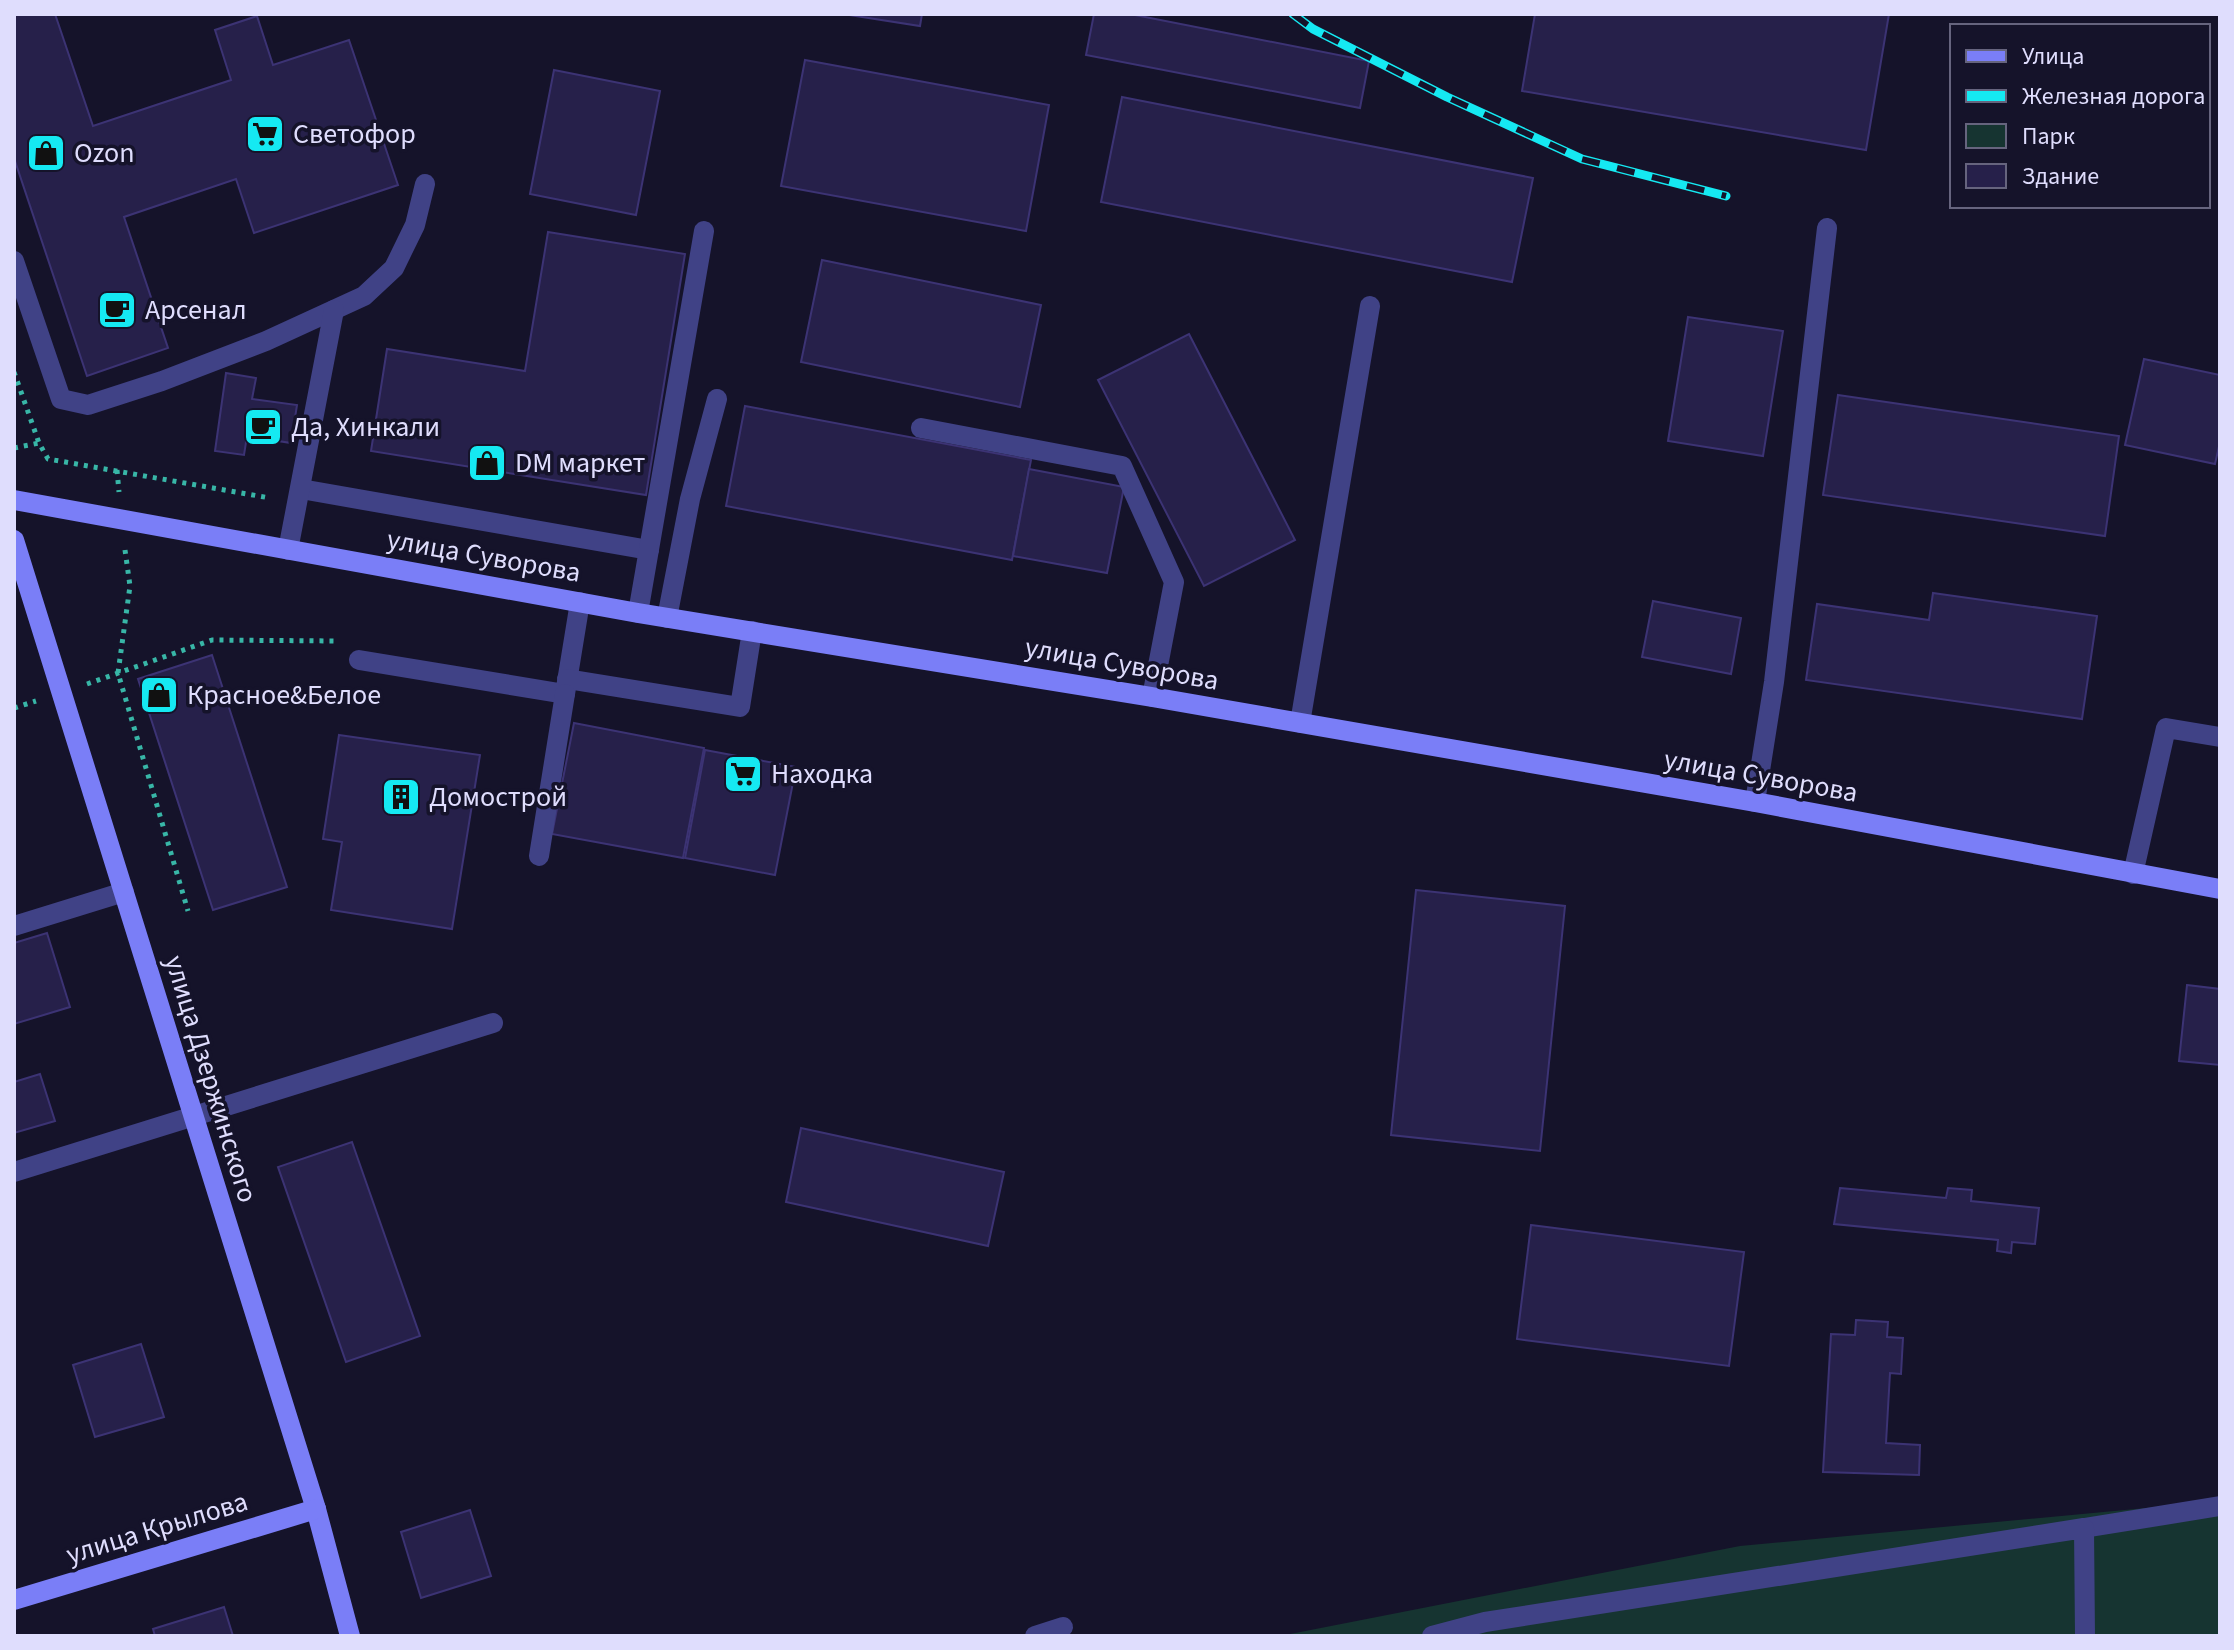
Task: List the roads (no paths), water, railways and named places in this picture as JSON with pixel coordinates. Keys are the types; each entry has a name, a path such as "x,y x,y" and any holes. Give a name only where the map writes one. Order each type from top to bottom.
{"street":[{"name":"улица Суворова","path":"14,500 638,613 1152,697 1755,802 2220,889"},
{"name":"улица Дзержинского","path":"14,540 316,1509 350,1636"},
{"name":"улица Крылова","path":"14,1600 316,1509"}],"lane":[{"path":"14,261 61,399 88,405 217,361 364,296 394,268 415,225 425,184"},
{"path":"1755,802 1776,666 1827,228"},
{"path":"638,613 704,231"},
{"path":"1300,723 1370,306"},
{"path":"288,550 334,310"},
{"path":"667,618 690,499 717,399"},
{"path":"921,428 1122,466 1174,582 1152,697"},
{"path":"301,489 649,550"},
{"path":"539,856 580,602"},
{"path":"356,651 566,686 740,707 752,631"},
{"path":"2133,874 2166,728 2220,737"},
{"path":"14,926 124,892"},
{"path":"14,1172 493,1023"},
{"path":"1432,1636 1485,1622 2220,1506"},
{"path":"2084,1528 2085,1636"},
{"path":"1035,1636 1063,1627"}],"railway":[{"path":"1293,14 1313,29 1447,97 1582,159 1726,196"}],"place":[{"name":"Светофор","path":"265,134"},
{"name":"Ozon","path":"46,153"},
{"name":"Арсенал","path":"117,310"},
{"name":"Да, Хинкали","path":"263,427"},
{"name":"DM маркет","path":"487,463"},
{"name":"Красное&Белое","path":"159,695"},
{"name":"Находка","path":"743,774"},
{"name":"Домострой","path":"401,797"}]}
